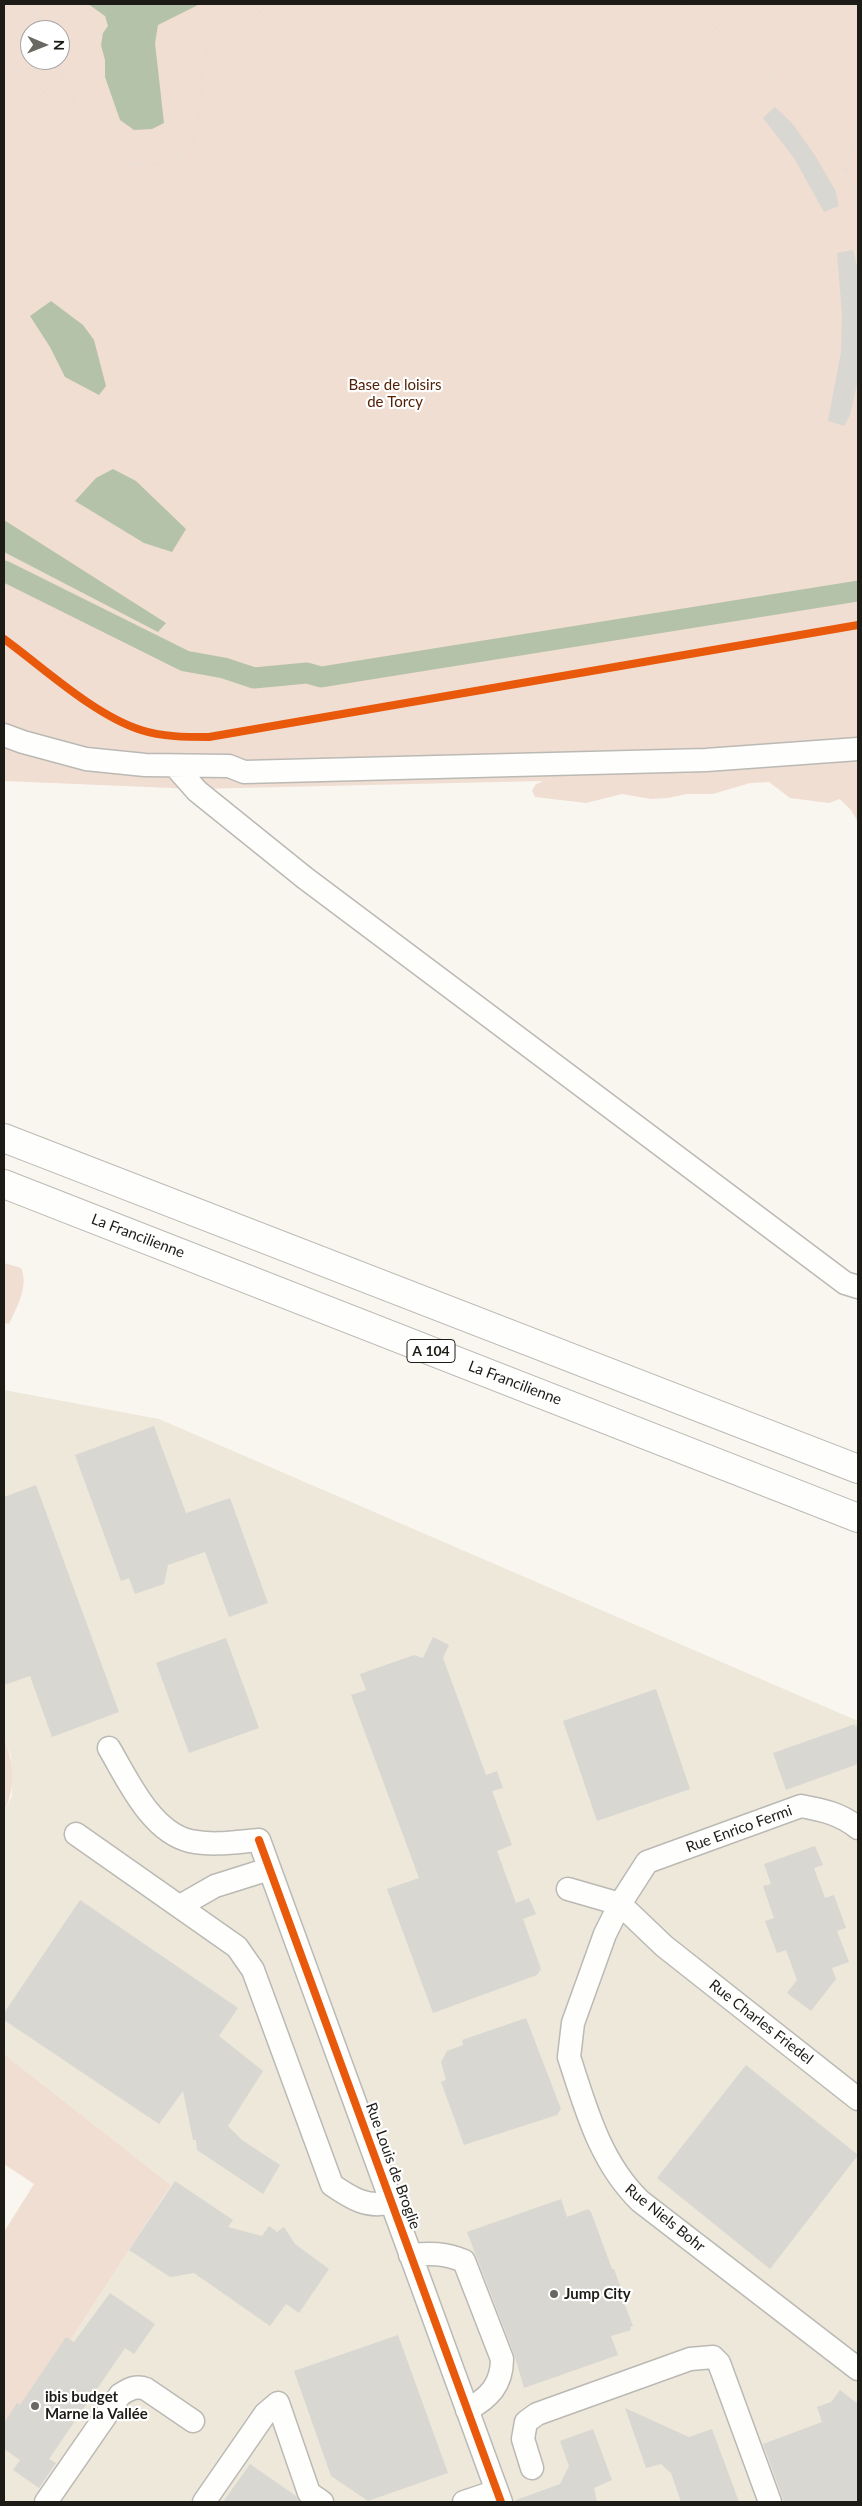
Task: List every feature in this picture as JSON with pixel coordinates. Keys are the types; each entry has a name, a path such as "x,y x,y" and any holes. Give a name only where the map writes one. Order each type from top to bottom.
{"highway":[{"path":"4,1138 858,1469"},
{"name":"La Francilienne","path":"4,1184 858,1518"},
{"path":"823,1455 858,1453"}],"street":[{"path":"4,735 86,759 175,766 228,766 244,760 704,749 858,738"},
{"path":"228,766 244,772 706,760 858,748"},
{"path":"175,766 197,791 305,878 845,1283 858,1286"},
{"name":"Rue Louis de Broglie","path":"110,1748 140,1801 169,1833 189,1840 216,1843 258,1840 499,2496"},
{"name":"Rue Enrico Fermi","path":"647,1862 801,1806 826,1810 848,1820 858,1828"},
{"path":"76,1834 237,1947 253,1970 332,2185 358,2202 381,2205 391,2202"},
{"name":"Rue Niels Bohr","path":"647,1862 620,1904 605,1934 573,2023 569,2058 602,2151 617,2176 640,2201 858,2369"},
{"path":"180,1906 215,1886 269,1869"},
{"path":"568,1889 620,1904"},
{"name":"Rue Charles Friedel","path":"620,1904 664,1946 858,2099"},
{"path":"410,2255 441,2254 464,2262 502,2359 502,2373 497,2386 485,2401 467,2410"},
{"path":"532,2468 523,2439 526,2422 537,2414 690,2359 713,2357 720,2362 770,2502"},
{"path":"46,2502 120,2395 130,2388 140,2387 146,2389 193,2421"},
{"path":"204,2502 264,2414 278,2403 309,2493 322,2502"},
{"path":"464,2502 499,2496"}],"path":[{"path":"4,14 13,4"},
{"path":"31,4 39,20"},
{"path":"4,60 80,118 105,150 130,162 147,166 164,163 181,155 194,138 201,118 202,63 206,52 211,45 271,4"},
{"path":"684,4 788,94 813,120 846,171 858,204"},
{"path":"61,70 80,118"},
{"path":"846,171 858,125"},
{"path":"853,435 858,422"}],"shaded area":[{"path":"88,4 200,4 158,25 155,43 164,123 152,129 134,130 120,120 105,77 105,60 101,45 103,33 108,26 105,16"},
{"path":"51,301 83,325 94,340 106,386 99,395 65,377 50,347 30,316"},
{"path":"113,469 136,481 186,529 172,552 144,543 75,501 96,478"},
{"path":"4,520 166,623 158,632 4,552"},
{"path":"4,1390 159,1419 858,1721 858,2502 4,2502 4,2443 171,2185 4,2054 4,1812 12,1796 11,1756 4,1738"}],"green space":[{"name":"Base de loisirs de Torcy","path":"4,4 858,4 858,822 851,810 840,799 829,803 790,798 769,782 750,783 713,794 687,794 651,799 622,794 586,803 535,797 532,791 535,785 543,781 196,789 4,781"},
{"path":"4,1263 21,1268 24,1282 21,1296 9,1324 4,1323"},
{"path":"4,1738 12,1766 12,1784 4,1812"},
{"path":"4,2054 171,2185 4,2443 4,2232 34,2184 4,2164"}],"building":[{"path":"775,107 792,123 816,157 835,190 839,206 824,212 794,158 763,118"},
{"path":"853,250 858,270 858,380 850,415 844,426 828,421 841,352 842,314 837,253"},
{"path":"154,1426 186,1513 230,1498 268,1603 229,1617 205,1552 168,1565 164,1584 135,1594 129,1578 121,1581 75,1455"},
{"path":"36,1485 119,1712 52,1737 30,1676 4,1685 4,1497"},
{"path":"433,1637 449,1645 443,1658 486,1775 497,1771 503,1788 492,1791 512,1845 497,1851 516,1903 529,1898 536,1914 523,1919 541,1969 537,1975 433,2013 387,1889 419,1878 351,1695 366,1690 360,1674 414,1655 423,1658"},
{"path":"226,1638 259,1728 189,1753 156,1663"},
{"path":"656,1689 690,1789 597,1821 563,1721"},
{"path":"855,1724 855,1727 858,1725 858,1764 786,1790 773,1753"},
{"path":"815,1846 823,1865 814,1868 825,1898 834,1895 846,1928 837,1931 849,1962 832,1968 836,1979 811,2011 787,1993 797,1980 786,1950 777,1953 765,1921 774,1918 763,1886 771,1884 764,1864"},
{"path":"80,1900 238,2008 219,2036 263,2071 228,2126 242,2140 280,2165 263,2194 197,2150 196,2140 193,2140 183,2091 159,2124 4,2020 4,2013"},
{"path":"526,2018 561,2109 557,2115 464,2145 441,2082 446,2080 441,2062 447,2051 463,2045 462,2040"},
{"path":"746,2065 858,2155 770,2269 657,2178"},
{"path":"175,2181 233,2220 228,2227 262,2236 269,2226 277,2232 284,2227 295,2244 329,2269 299,2313 286,2304 270,2326 194,2273 170,2277 129,2250"},
{"name":"Jump City","path":"561,2199 567,2217 588,2209 591,2212 624,2296 622,2297 633,2326 630,2327 631,2330 611,2336 618,2355 524,2388 514,2354 467,2232"},
{"path":"110,2293 155,2324 134,2354 125,2348 49,2459 56,2463 39,2488 13,2470 20,2460 4,2449 4,2423 17,2403 20,2405 66,2337 74,2342"},
{"path":"398,2335 448,2473 368,2501 331,2476 294,2371"},
{"path":"840,2390 858,2404 858,2502 784,2502 763,2444 822,2422 817,2407 831,2402"},
{"path":"625,2408 689,2437 712,2429 739,2502 681,2502 671,2473 661,2464 646,2468"},
{"path":"593,2429 612,2480 594,2488 597,2502 517,2502 516,2500 560,2484 569,2466 560,2441"},
{"path":"250,2464 296,2496 300,2502 223,2502"}],"waterway":[{"path":"4,571 185,661 224,668 254,678 307,673 321,677 858,591"}],"cycle path":[{"path":"4,639 70,690 105,714 123,723 157,734 209,737 858,625"},
{"path":"259,1840 501,2502"}],"place":[{"name":"Jump City","path":"554,2294"},
{"name":"ibis budget Marne la Vallée","path":"35,2406"}]}
